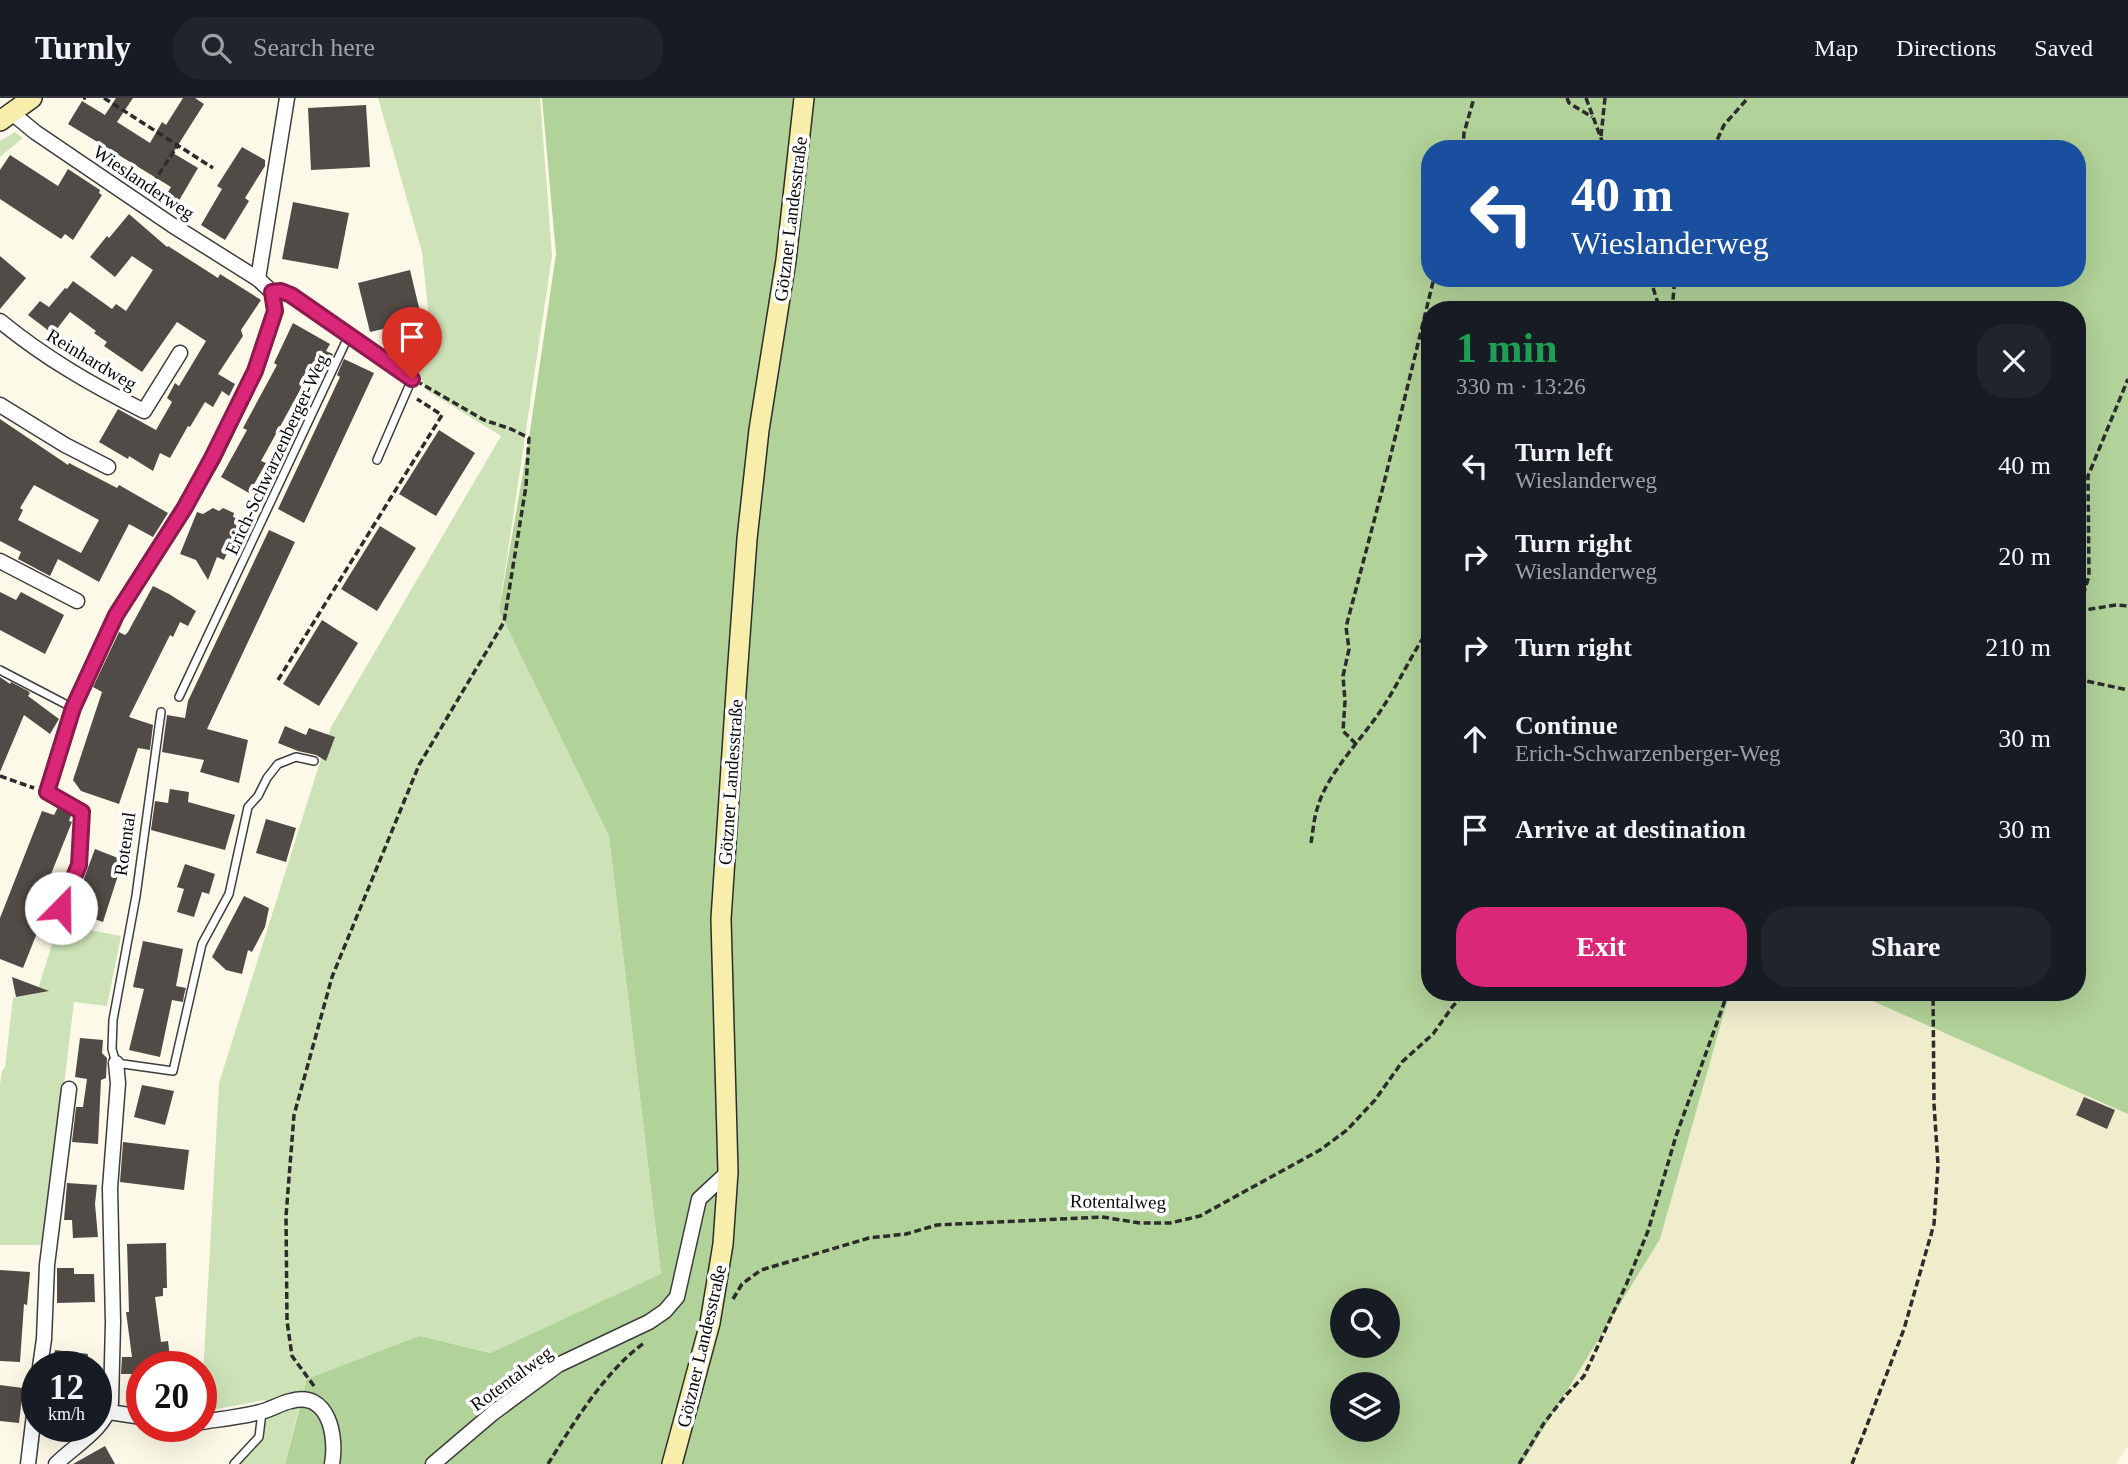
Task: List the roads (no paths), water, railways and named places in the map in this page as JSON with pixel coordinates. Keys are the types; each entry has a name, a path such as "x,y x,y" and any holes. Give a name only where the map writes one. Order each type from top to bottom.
{"main road":[{"path":"6,117 32,98"},
{"name":"Götzner Landesstraße","path":"672,1464 710,1323 723,1244 727,1172 721,919 739,650 759,430 784,273 804,98"}],"street":[{"path":"258,279 287,98"},
{"name":"Wieslanderweg","path":"6,117 35,132 172,225 258,279 272,292"},
{"path":"47,792 73,708 116,615 201,478 255,371 275,311 272,292"},
{"name":"Reinhardweg","path":"0,321 24,341 75,375 144,411 180,353"},
{"path":"0,405 65,445 108,467"},
{"path":"0,561 76,601"},
{"name":"Rotental","path":"112,1351 110,1188 118,1083 116,1063"},
{"path":"42,1351 47,1265 69,1089"},
{"name":"Rotentalweg","path":"433,1464 493,1413 558,1365 665,1311 677,1297 699,1199 727,1172"},
{"path":"217,1419 262,1412 293,1400 311,1401 325,1412 331,1426 335,1446 332,1464"},
{"path":"27,1464 30,1442"},
{"path":"56,1464 80,1442"}],"lane":[{"path":"272,292 281,291 291,295 412,379 377,460"},
{"name":"Erich-Schwarzenberger-Weg","path":"179,697 349,335"},
{"path":"0,670 73,708"},
{"name":"Rotental","path":"116,1063 112,1049 113,1020 136,896 161,712"},
{"path":"116,1063 173,1071 202,944 229,894 248,807 278,764 296,757 314,761"},
{"path":"47,792 82,812 79,865 49,930"},
{"path":"234,1464 259,1437 262,1412"}]}
